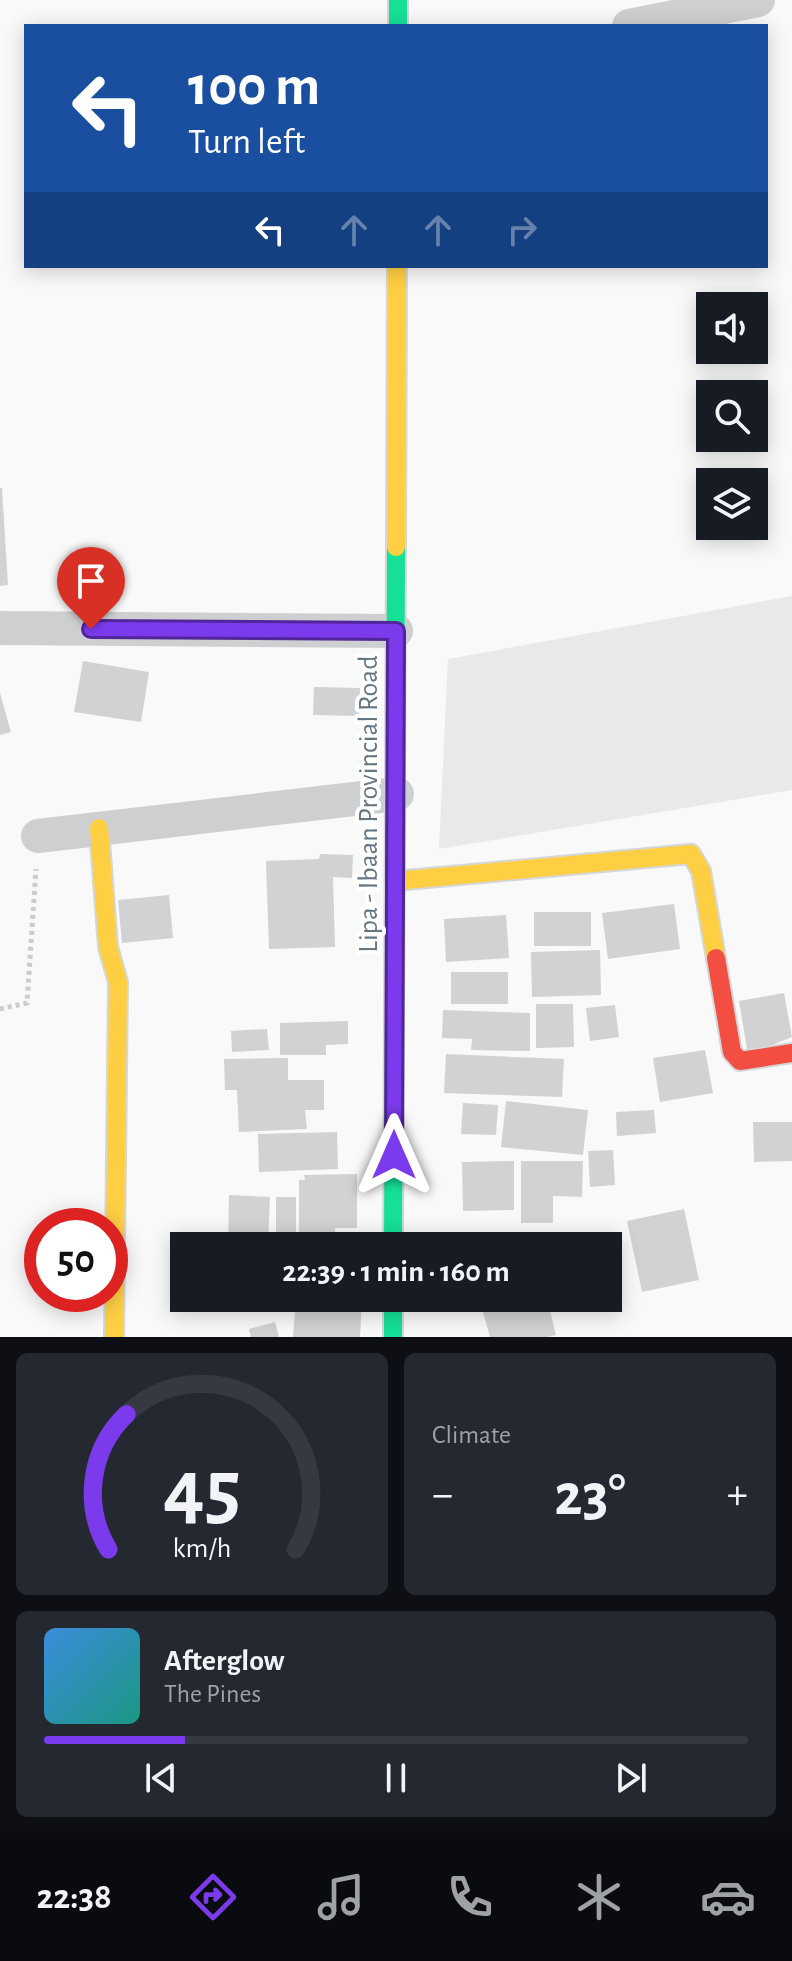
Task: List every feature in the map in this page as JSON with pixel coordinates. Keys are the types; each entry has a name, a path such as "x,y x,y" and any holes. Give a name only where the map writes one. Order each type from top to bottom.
{"street":[{"path":"398,0 398,24"},
{"path":"639,24 758,0"},
{"name":"Lipa - Ibaan Provincial Road","path":"393,1232 397,268"},
{"path":"0,628 396,631"},
{"path":"38,836 397,794"},
{"path":"99,828 108,947 118,982 114,1337"},
{"path":"395,881 691,854 701,871 732,1052 740,1061 792,1053"},
{"path":"393,1312 393,1337"}],"path":[{"path":"0,1009 27,1003 38,836"}],"shaded area":[{"path":"792,596 792,790 439,849 448,659"}],"building":[{"path":"0,488 8,585 0,586"},
{"path":"83,661 149,672 141,722 74,712"},
{"path":"314,687 360,688 359,716 313,715"},
{"path":"0,693 11,732 0,735"},
{"path":"320,854 353,855 352,878 333,877 335,947 269,949 266,861 319,859"},
{"path":"169,895 173,938 122,943 118,900"},
{"path":"674,904 680,949 608,959 602,913"},
{"path":"534,912 591,912 591,946 534,946"},
{"path":"506,915 509,958 446,962 444,919"},
{"path":"600,950 601,995 532,997 531,952"},
{"path":"451,972 508,972 508,1004 451,1004"},
{"path":"784,993 792,1037 748,1055 739,1001"},
{"path":"536,1004 573,1004 574,1047 536,1048"},
{"path":"615,1005 619,1037 590,1041 586,1008"},
{"path":"443,1010 530,1013 530,1051 471,1050 472,1039 442,1038"},
{"path":"348,1021 348,1044 326,1045 326,1055 280,1055 280,1023"},
{"path":"267,1029 269,1050 232,1052 231,1031"},
{"path":"705,1050 713,1093 660,1102 653,1058"},
{"path":"446,1054 564,1059 562,1097 444,1093"},
{"path":"288,1058 288,1080 324,1080 324,1110 305,1110 307,1129 239,1132 237,1090 225,1090 224,1059"},
{"path":"506,1101 588,1110 583,1155 501,1147"},
{"path":"463,1103 498,1105 496,1135 461,1134"},
{"path":"654,1110 656,1133 617,1136 616,1112"},
{"path":"753,1122 792,1122 792,1161 754,1162"},
{"path":"337,1132 338,1169 259,1172 258,1134"},
{"path":"613,1150 615,1185 590,1187 588,1151"},
{"path":"514,1161 514,1210 463,1211 462,1162"},
{"path":"521,1161 583,1161 582,1197 553,1196 553,1223 521,1223"},
{"path":"357,1174 357,1228 335,1228 335,1232 299,1232 299,1180 305,1180 304,1175"},
{"path":"229,1195 270,1197 269,1232 228,1232"},
{"path":"276,1197 296,1197 296,1232 276,1232"},
{"path":"684,1209 699,1280 642,1292 627,1221"},
{"path":"295,1312 361,1312 360,1337 293,1337"},
{"path":"483,1312 550,1312 556,1335 547,1337 490,1337"},
{"path":"275,1322 279,1337 251,1337 249,1329"}],"traffic: fast":[{"path":"398,0 398,24"},
{"path":"393,1232 396,547"},
{"path":"393,1312 393,1337"}],"traffic: slow":[{"path":"396,547 397,268"},
{"path":"99,828 108,947 118,982 114,1337"},
{"path":"395,881 691,854 701,871 716,958"}],"traffic: jam":[{"path":"716,958 732,1052 740,1061 792,1053"}],"route":[{"path":"91,629 396,631 394,1155"}]}
